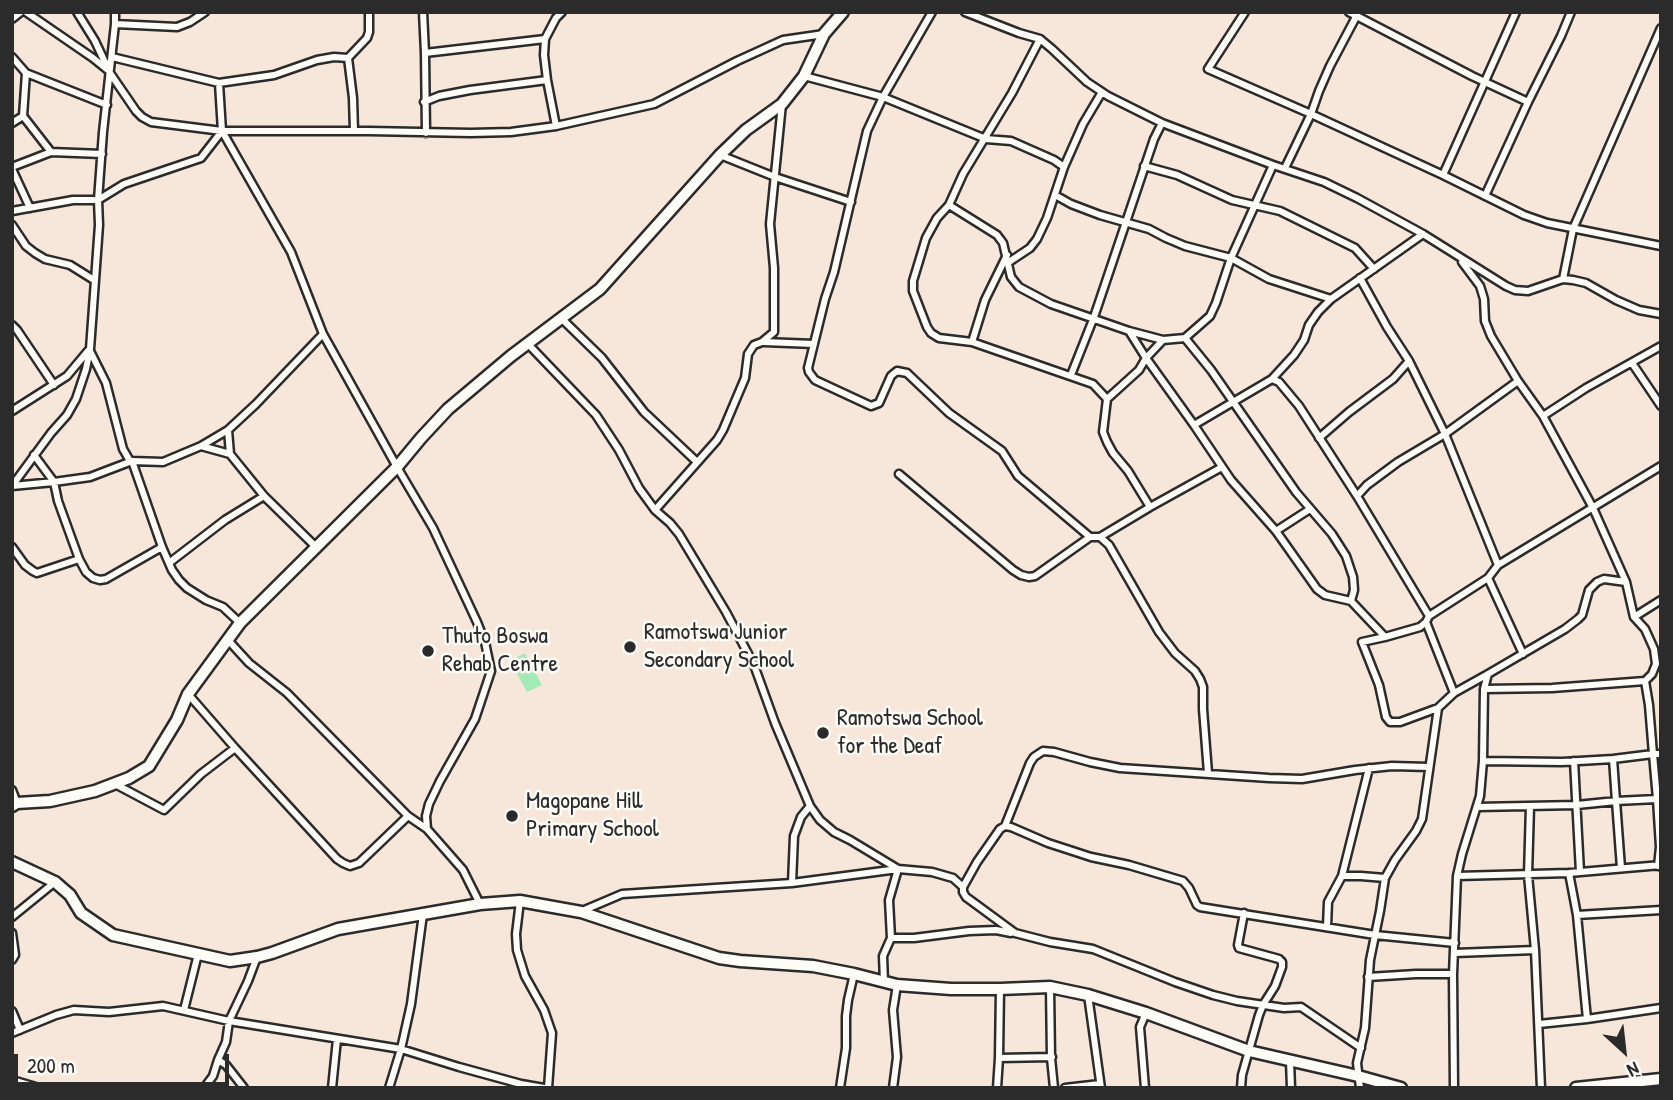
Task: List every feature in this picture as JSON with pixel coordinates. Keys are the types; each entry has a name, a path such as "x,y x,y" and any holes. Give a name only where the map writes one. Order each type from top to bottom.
{"street":[{"path":"12,19 23,12 93,58 110,73"},
{"path":"77,12 110,73 136,111 146,120 222,131 511,132 556,126 654,104 783,40 824,34"},
{"path":"12,486 67,415 76,398 90,349 99,225 98,200 115,12"},
{"path":"115,24 177,27 205,12"},
{"path":"348,58 367,38 369,12"},
{"path":"423,12 426,133"},
{"path":"556,126 544,55 545,39 553,15 562,12"},
{"path":"12,790 15,805 50,801 115,784 149,766 177,720 188,694 240,623 397,467 448,409 511,356 600,289 720,155 746,130 782,104 804,76 824,34 844,12"},
{"path":"932,12 883,97 867,131 808,368 810,376 871,406 879,403 891,376 897,371 906,373 943,408 1002,451 1018,476 1090,537"},
{"path":"965,12 1040,39 1087,82 1162,123 1346,192 1423,234 1515,290 1528,291 1563,279 1573,279 1586,282 1639,310 1661,314"},
{"path":"1245,12 1208,69 1535,219 1661,246"},
{"path":"1349,12 1528,102"},
{"path":"1443,175 1516,12"},
{"path":"1485,196 1562,36 1570,12"},
{"path":"1285,168 1330,66 1357,15"},
{"path":"1563,279 1573,229 1661,28"},
{"path":"425,53 545,39"},
{"path":"1040,39 986,139 963,174 949,205 937,218 926,238 913,281 914,291 927,327 939,338 972,342 1071,375 1093,384 1107,398"},
{"path":"12,57 26,73 107,104"},
{"path":"111,57 219,83 274,75 317,60 348,58"},
{"path":"348,58 354,131"},
{"path":"26,73 23,116 51,152"},
{"path":"804,76 883,97 986,139 1011,142 1054,160 1063,167"},
{"path":"424,102 470,90 547,80"},
{"path":"219,83 222,131 290,253 323,334 433,528 485,642 491,671 474,719 429,804 427,829"},
{"path":"972,342 985,300 1008,258 1030,248 1037,239 1047,218 1063,167 1102,92"},
{"path":"655,510 723,430 746,378 748,354 754,345 771,336 775,328 770,223 782,104"},
{"path":"12,123 23,116"},
{"path":"1071,375 1094,317 1144,166 1162,123"},
{"path":"12,211 73,200 98,200 124,184 201,158 222,131"},
{"path":"30,208 12,168 51,152 102,154"},
{"path":"720,155 775,177 851,202"},
{"path":"949,205 997,235 1003,243 1011,277 1019,287 1051,304 1129,331 1163,340 1185,338 1210,316 1231,258 1273,165"},
{"path":"1144,166 1177,175 1232,200 1280,211 1355,248 1374,269"},
{"path":"1055,195 1100,215 1149,229 1185,246 1231,258 1269,279 1331,299"},
{"path":"12,225 26,246 35,253 70,265 94,280"},
{"path":"1194,425 1272,379 1294,355 1304,340 1309,325 1331,299 1423,234"},
{"path":"1456,254 1480,286 1487,328 1518,381 1543,416 1593,508 1626,582 1634,617 1645,629 1654,649 1656,664 1652,674 1644,681 1552,688 1484,689"},
{"path":"1360,278 1409,361 1445,434 1498,565"},
{"path":"561,318 602,358 644,412 697,462"},
{"path":"12,326 54,385"},
{"path":"1129,331 1222,467 1276,531 1310,582 1325,595 1351,601 1385,637"},
{"path":"12,486 90,477 132,461 163,462 201,446 228,430 323,334"},
{"path":"1185,338 1211,370 1296,492 1332,534 1346,556 1353,577 1351,601"},
{"path":"1150,507 1128,471 1113,453 1103,432 1107,398 1139,370 1163,340"},
{"path":"762,342 814,344"},
{"path":"528,344 596,415 639,488 655,510 679,534 754,665 810,806 820,820 834,832 898,869"},
{"path":"1543,416 1586,388 1661,346"},
{"path":"12,411 67,376 90,349"},
{"path":"90,349 106,383 123,449 132,461 169,563 187,588 223,607 240,623"},
{"path":"1319,438 1393,379 1409,361"},
{"path":"1632,363 1661,406"},
{"path":"1272,379 1279,382 1299,406 1357,496 1428,619 1454,692"},
{"path":"1357,496 1398,462 1445,434 1518,381"},
{"path":"228,430 230,454 264,496 316,547"},
{"path":"201,446 230,454"},
{"path":"34,456 54,482 79,559 93,578 106,579 162,548"},
{"path":"899,474 1021,575 1035,576 1090,537 1100,537 1222,467"},
{"path":"1626,582 1604,579 1597,582 1589,590 1578,620 1454,692 1437,708 1395,723 1390,722 1387,717 1379,685 1362,642 1420,627 1488,578 1498,565 1661,467"},
{"path":"169,563 225,520 264,496"},
{"path":"1276,531 1310,509"},
{"path":"1100,537 1113,551 1159,632 1200,679 1203,687 1208,773"},
{"path":"12,547 25,565 37,573 79,559"},
{"path":"1488,578 1523,654"},
{"path":"1634,617 1661,600"},
{"path":"227,639 249,663 287,692 408,816 427,829 463,870 480,904"},
{"path":"1454,1088 1457,876 1477,807 1483,761 1484,689 1488,674"},
{"path":"1457,876 1569,873 1659,865 1657,754 1644,681"},
{"path":"188,694 343,863 350,866 359,863 408,816"},
{"path":"1360,1088 1357,1063 1365,1028 1368,977 1385,878 1422,819 1437,708"},
{"path":"115,784 164,810 201,774 235,748"},
{"path":"1015,933 966,897 963,887 977,862 1000,829 1005,826 1030,763 1043,751 1120,768 1237,777 1302,779 1368,768 1429,767"},
{"path":"1483,761 1574,761 1657,754"},
{"path":"1612,759 1621,868"},
{"path":"1574,761 1580,872"},
{"path":"1327,927 1328,902 1342,876 1368,768"},
{"path":"1477,807 1577,805 1659,799"},
{"path":"792,883 794,836 801,817 810,806"},
{"path":"1530,806 1528,875 1535,950 1541,1088"},
{"path":"1005,826 1091,857 1129,864 1183,881 1200,907 1375,936 1455,943"},
{"path":"12,862 55,882 70,895 81,913 113,935 230,961 257,957 298,945 338,929 480,904 520,901 580,912 719,958 813,966 897,985 951,989 1050,987 1088,995 1249,1051 1401,1088"},
{"path":"884,982 883,956 891,938 889,900 898,869"},
{"path":"580,912 622,894 792,883 898,869 932,872 953,878 963,887"},
{"path":"1569,873 1577,915 1587,1019"},
{"path":"1342,876 1385,878"},
{"path":"12,916 55,882"},
{"path":"12,1012 16,1031 56,1014 74,1010 109,1012 163,1006 229,1021 401,1049 522,1084 546,1088 552,1033 544,1010 525,976 517,950 520,901"},
{"path":"1577,915 1661,909"},
{"path":"1241,1088 1242,1075 1259,1016 1282,967 1279,959 1239,948 1244,913"},
{"path":"388,1088 401,1049 411,1004 423,914"},
{"path":"891,938 996,930 1093,949 1213,995 1284,1008 1301,1007 1361,1048"},
{"path":"12,933 15,955 12,960"},
{"path":"1455,953 1535,950"},
{"path":"184,1010 198,954"},
{"path":"204,1088 213,1076 226,1042 229,1021 257,957"},
{"path":"839,1088 846,1048 848,1000 854,974"},
{"path":"1368,977 1454,974"},
{"path":"893,1088 897,1056 893,1010 897,985"},
{"path":"1050,987 1054,1088"},
{"path":"997,1088 1000,989"},
{"path":"1065,1088 1100,1086 1088,995"},
{"path":"1539,1024 1661,1008"},
{"path":"1145,1088 1140,1027 1146,1013"},
{"path":"332,1088 337,1039"},
{"path":"999,1058 1052,1057"},
{"path":"218,1060 226,1065 244,1088"},
{"path":"1290,1061 1291,1088"},
{"path":"1576,1088 1661,1079"},
{"path":"12,1080 39,1088"}],"green space":[{"path":"525,653 542,685 527,692 510,661"}],"place":[{"name":"Ramotswa Junior Secondary School","path":"630,647"},
{"name":"Thuto Boswa Rehab Centre","path":"428,651"},
{"name":"Ramotswa School for the Deaf","path":"823,733"},
{"name":"Magopane Hill Primary School","path":"512,816"}]}
